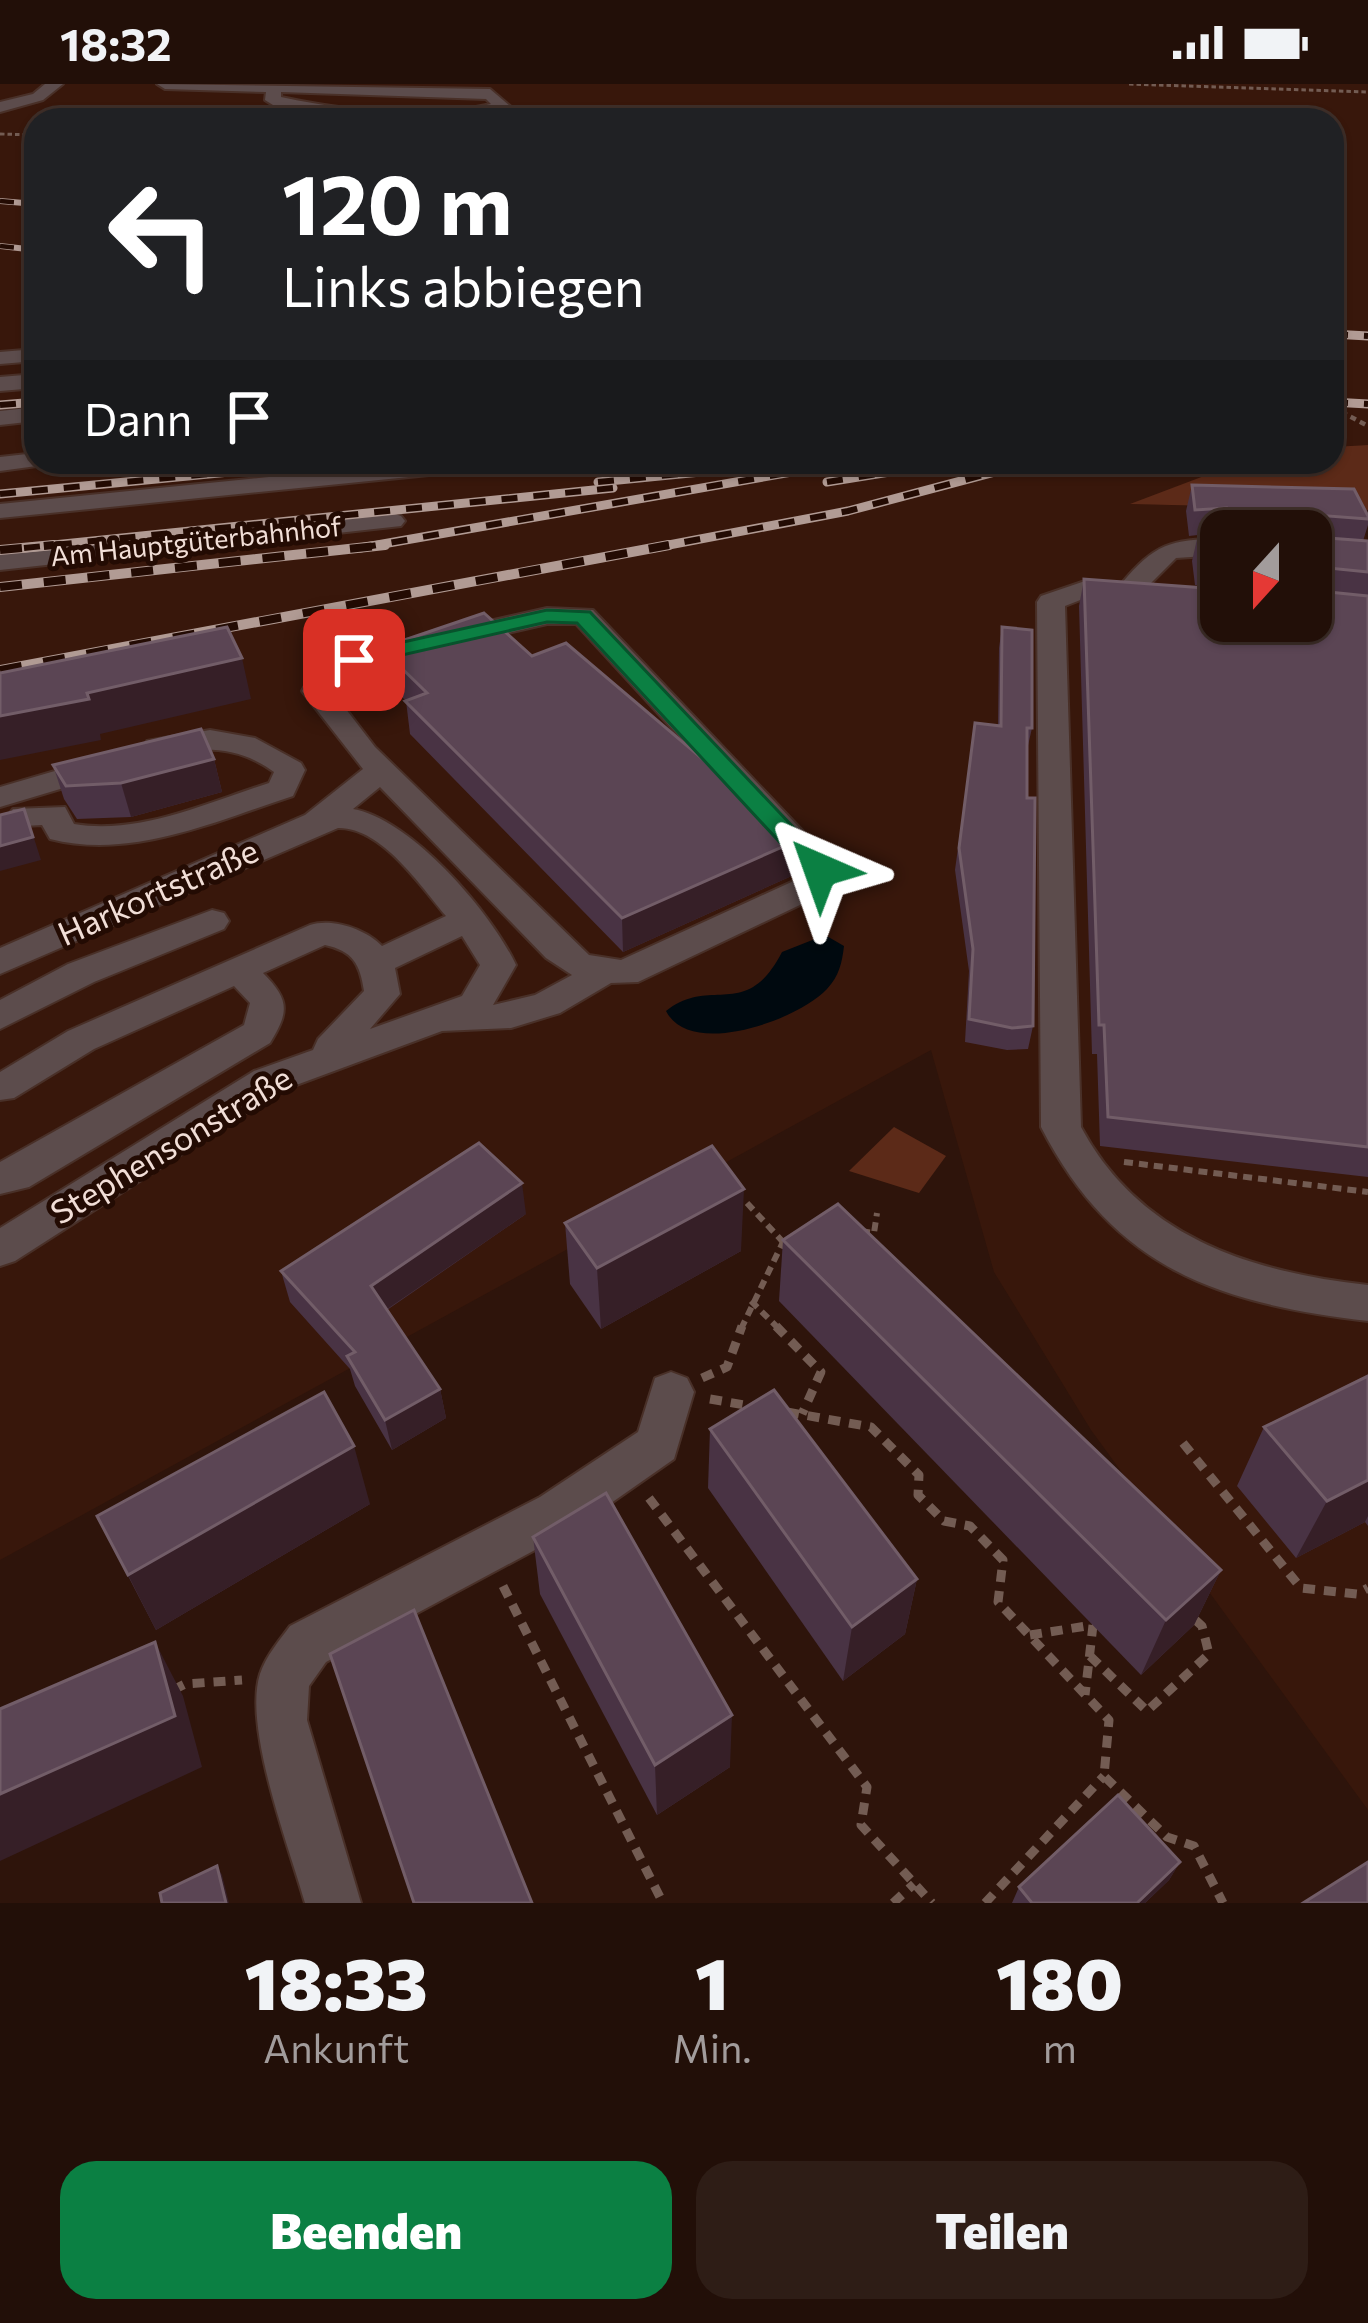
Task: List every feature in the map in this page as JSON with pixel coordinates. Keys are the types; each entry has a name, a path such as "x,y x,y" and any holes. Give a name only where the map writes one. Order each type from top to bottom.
{"street":[{"path":"0,107 38,97 55,84"},
{"path":"165,84 490,94 502,106 496,108"},
{"path":"274,86 272,100 329,108"},
{"name":"Am Hauptgüterbahnhof","path":"0,511 369,474"},
{"name":"Am Hauptgüterbahnhof","path":"0,562 392,521"},
{"path":"1129,591 1160,554 1173,547 1200,547"},
{"path":"1200,597 1084,590 1051,602 1061,1127 1072,1155 1106,1199 1160,1242 1235,1281 1317,1299 1368,1303"},
{"path":"547,616 583,616 820,870 811,886 790,896 625,973 602,972 579,965 558,950 381,770 321,702 317,691 326,672 354,660 547,616"},
{"path":"189,737 244,744 273,755 290,770 282,789 123,835 86,838 61,832 54,814 13,808 189,737"},
{"path":"316,822 381,770"},
{"name":"Stephensonstraße","path":"0,1249 268,1081 475,1005 498,965 496,951 371,824 351,818 316,822"},
{"name":"Harkortstraße","path":"0,962 316,822"},
{"path":"378,962 468,919"},
{"path":"0,1016 81,973 212,921"},
{"path":"0,1085 14,1084 81,1040 322,933 358,940 378,962 382,994 357,1025 318,1060"},
{"path":"0,1178 15,1176 257,1034 268,1016 268,1000 238,969"},
{"path":"439,1020 501,1021 569,996 602,972"},
{"path":"332,1903 280,1720 284,1678 308,1644 557,1513 658,1444 671,1392"}],"path":[{"path":"1129,84 1368,92"},
{"path":"1072,1155 1368,1192"},
{"path":"747,1203 783,1242"},
{"path":"855,1231 874,1233 877,1213"},
{"path":"671,1392 727,1366 751,1301 783,1242 800,1234"},
{"path":"751,1301 821,1372 802,1414"},
{"path":"671,1392 758,1407"},
{"path":"780,1411 871,1427 919,1475 918,1495 944,1521 970,1526 1004,1560 998,1602 1109,1720 1104,1776 985,1903"},
{"path":"1184,1443 1301,1588 1357,1594 1368,1588"},
{"path":"625,1466 867,1787 861,1825 932,1903"},
{"path":"485,1551 663,1903"},
{"path":"1090,1656 1147,1711 1209,1654 1202,1626 1188,1612"},
{"path":"1028,1635 1094,1625 1085,1695"},
{"path":"165,1693 185,1684 284,1678"},
{"path":"1104,1776 1167,1837 1194,1846 1223,1903"},
{"path":"893,1903 914,1884"}],"shaded area":[{"path":"0,84 1368,84 1368,445 1344,446 1344,108 24,108 24,474 1210,474 1133,504 1359,510 1368,542 1368,1810 1091,1430 994,1272 931,1050 0,1560"},
{"path":"1368,445 1368,510 1130,504 1209,474 1344,474 1344,446"},
{"path":"825,935 844,946 837,974 827,989 793,1012 745,1030 720,1033 679,1025 666,1011 698,996 755,986 782,952"},
{"path":"894,1127 946,1156 919,1193 849,1171"}],"building":[{"path":"1192,485 1354,489 1368,519 1332,516 1332,510 1195,510"},
{"path":"1332,538 1368,541 1368,572 1332,568"},
{"path":"1084,579 1200,588 1200,642 1332,642 1332,592 1368,596 1368,1147 1108,1117 1104,1025 1099,1025"},
{"path":"484,613 532,656 566,643 798,840 622,918 405,701 427,693 381,648"},
{"path":"227,627 242,658 87,693 89,699 0,716 0,673"},
{"path":"1002,627 1032,630 1027,798 1035,798 1033,1026 1012,1028 969,1019 973,949 959,848 975,723 1001,726"},
{"path":"201,729 214,759 121,783 66,786 53,765"},
{"path":"24,809 33,837 0,846 0,815"},
{"path":"479,1143 522,1183 371,1286 440,1389 385,1420 347,1356 355,1352 281,1271"},
{"path":"712,1146 744,1189 597,1268 565,1223"},
{"path":"838,1204 1221,1570 1166,1620 783,1240"},
{"path":"1368,1376 1368,1480 1327,1501 1264,1427"},
{"path":"774,1390 917,1579 852,1627 710,1429"},
{"path":"324,1392 354,1446 128,1575 97,1516"},
{"path":"606,1493 732,1715 655,1765 533,1537"},
{"path":"414,1610 532,1903 414,1903 330,1654"},
{"path":"155,1642 175,1716 0,1794 0,1709"},
{"path":"1118,1795 1180,1862 1137,1903 1032,1903 1019,1887"},
{"path":"1368,1862 1368,1903 1303,1903"},
{"path":"217,1866 226,1903 162,1903 160,1893"}],"railway":[{"path":"0,201 24,203"},
{"path":"0,246 24,249"},
{"path":"1344,335 1368,336"},
{"path":"0,405 24,403"},
{"path":"1344,403 1368,404"},
{"path":"0,494 209,474"},
{"path":"598,482 680,474"},
{"path":"364,547 781,474"},
{"path":"827,482 877,474"},
{"path":"657,547 848,511 987,474"},
{"path":"48,546 613,488"},
{"path":"48,546 54,545"},
{"path":"364,547 385,545"},
{"path":"657,547 669,545"},
{"path":"0,550 48,546"},
{"path":"24,548 48,546"},
{"path":"0,587 364,547"},
{"path":"360,548 364,547"},
{"path":"0,670 657,547"}],"route":[{"path":"354,660 547,616 583,616 820,870"}]}
